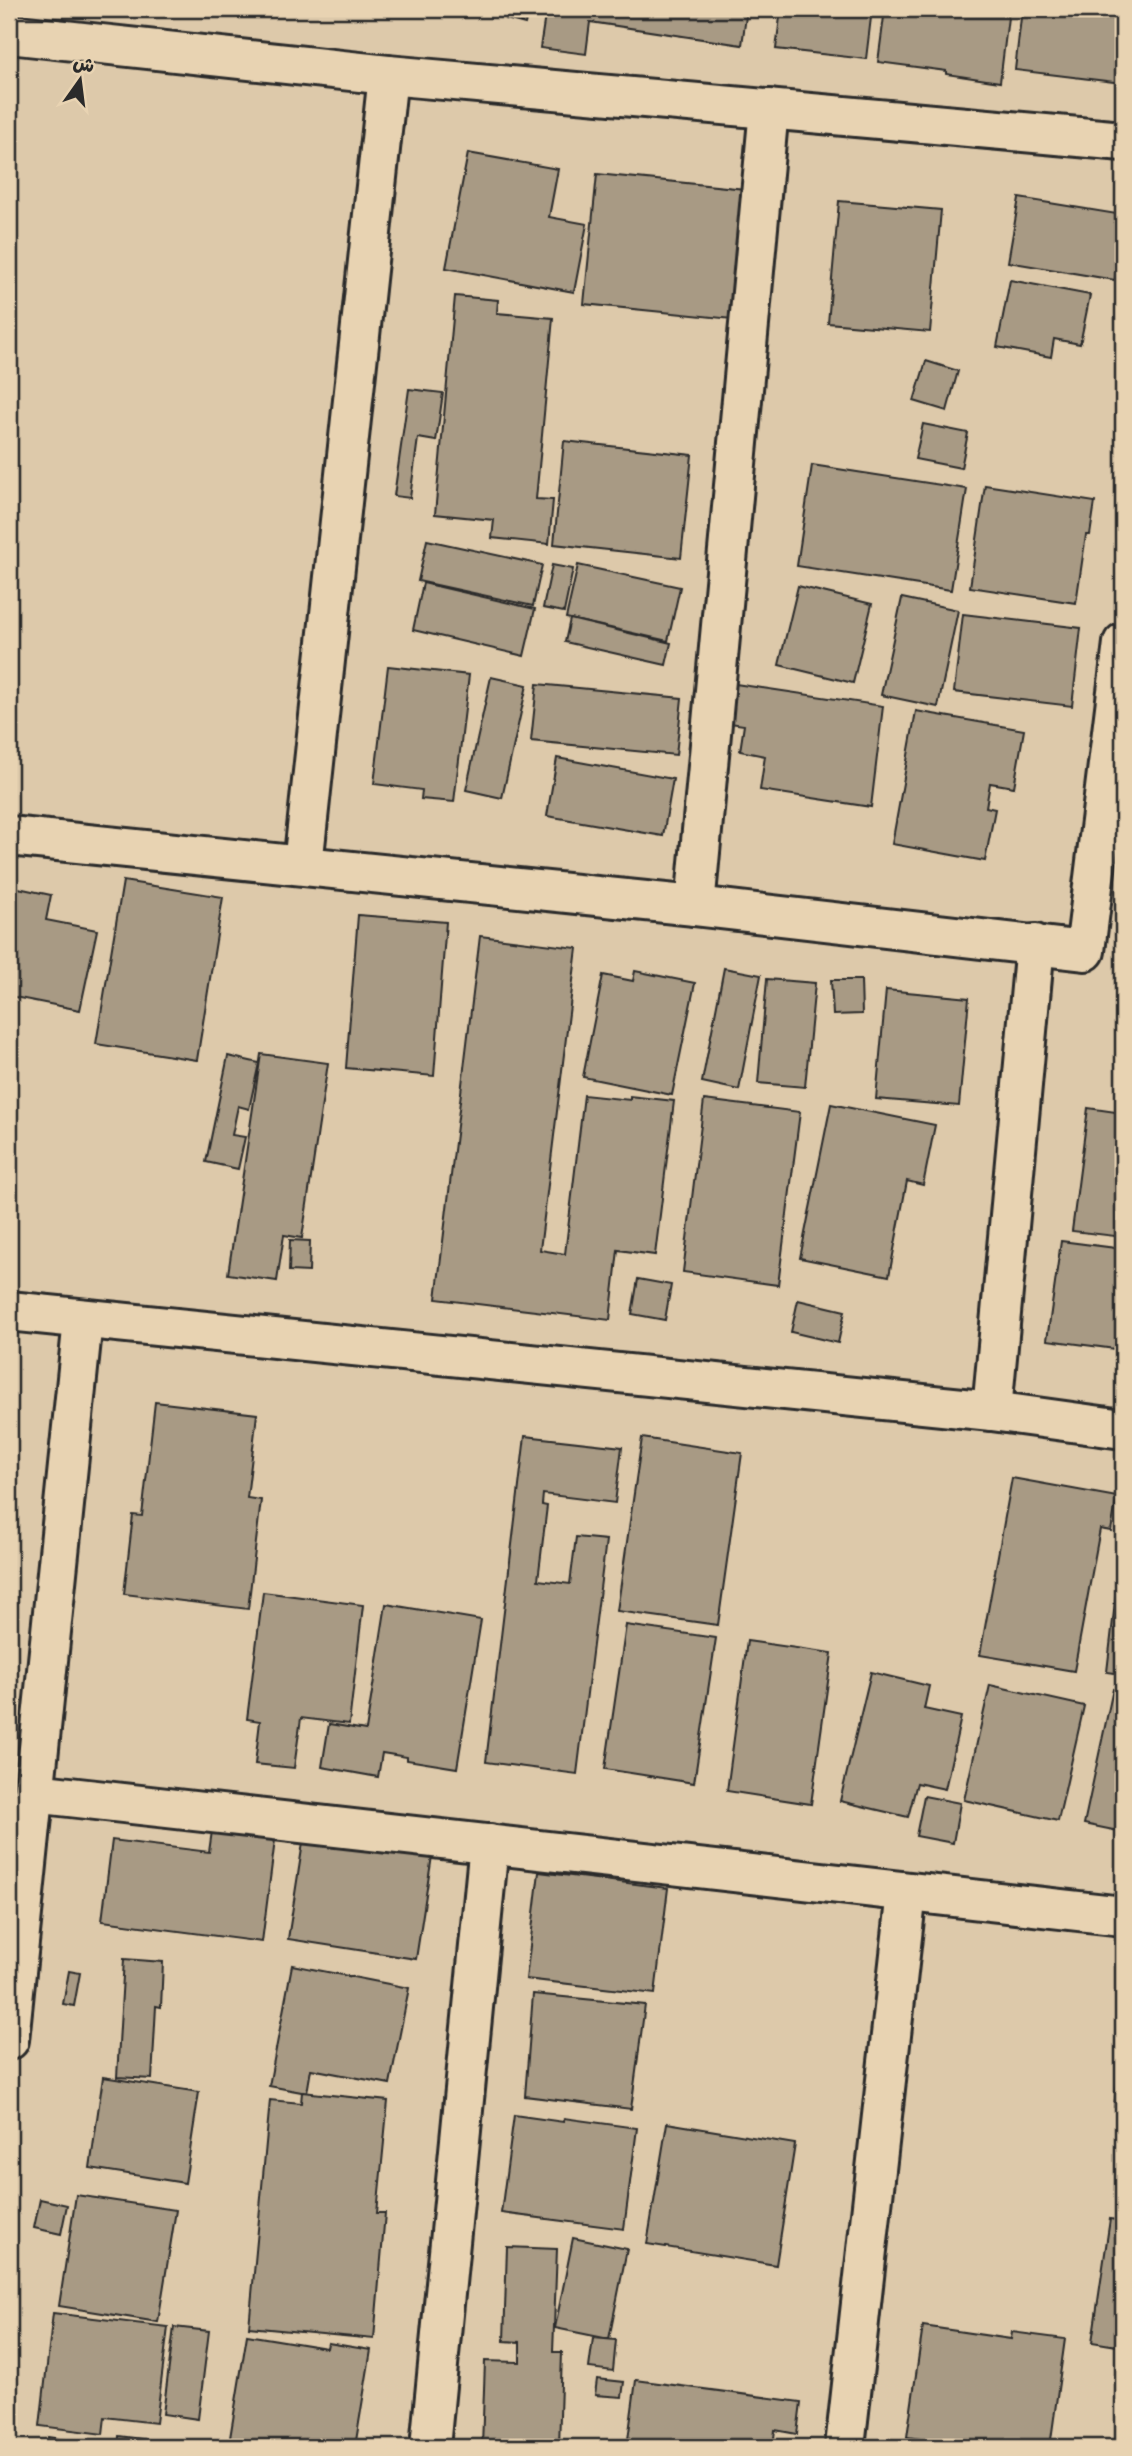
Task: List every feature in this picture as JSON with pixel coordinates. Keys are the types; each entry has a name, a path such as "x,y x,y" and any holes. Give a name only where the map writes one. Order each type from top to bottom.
{"street":[{"path":"9,34 388,75 1123,141"},
{"path":"303,865 388,75"},
{"path":"695,906 769,109"},
{"path":"9,835 695,906 1085,951 1123,643"},
{"path":"992,1411 1035,944"},
{"path":"9,1311 992,1411 1123,1429"},
{"path":"9,2040 83,1320"},
{"path":"34,1793 1123,1916"},
{"path":"430,2447 489,1844"},
{"path":"845,2447 907,1892"}],"building":[{"path":"509,9 529,9 525,24 506,19"},
{"path":"546,9 747,9 742,45 590,22 586,54 540,48"},
{"path":"781,9 872,9 866,59 776,49"},
{"path":"885,9 1009,9 1000,82 946,74 946,71 878,62"},
{"path":"1022,9 1123,9 1123,83 1015,70"},
{"path":"468,153 558,169 549,217 587,224 574,292 446,268"},
{"path":"597,174 745,189 732,319 584,304"},
{"path":"1019,198 1123,215 1115,280 1008,262"},
{"path":"839,201 941,210 930,332 828,323"},
{"path":"1010,280 1090,295 1080,344 1054,339 1051,357 997,347"},
{"path":"455,296 498,300 497,313 553,318 536,499 553,500 549,544 492,538 494,520 435,514"},
{"path":"926,361 958,371 947,411 914,401"},
{"path":"409,389 443,393 436,441 418,438 410,498 394,496"},
{"path":"923,424 968,433 961,468 915,459"},
{"path":"564,441 692,455 681,558 554,544"},
{"path":"812,465 967,489 951,590 797,566"},
{"path":"985,485 1095,502 1090,535 1086,535 1076,603 970,587"},
{"path":"427,540 542,565 533,606 418,581"},
{"path":"552,565 573,569 564,612 543,608"},
{"path":"578,565 680,587 668,641 566,618"},
{"path":"423,583 535,609 524,656 413,630"},
{"path":"798,586 872,604 853,683 779,665"},
{"path":"902,598 958,610 938,707 881,695"},
{"path":"963,614 1081,628 1072,706 954,692"},
{"path":"570,619 671,643 666,665 565,642"},
{"path":"388,666 469,675 454,802 421,799 422,790 374,784"},
{"path":"491,677 527,685 502,798 466,790"},
{"path":"729,683 883,706 871,807 760,790 765,756 740,751 744,725 723,722"},
{"path":"537,684 682,698 676,755 531,741"},
{"path":"916,711 1024,730 1014,787 990,783 986,807 995,809 985,861 892,844"},
{"path":"557,758 673,779 663,836 547,816"},
{"path":"123,881 223,897 197,1060 96,1044"},
{"path":"9,886 51,895 46,920 97,930 80,1010 9,996"},
{"path":"358,915 446,922 434,1076 346,1068"},
{"path":"480,936 577,948 540,1250 565,1254 584,1095 674,1101 655,1255 618,1250 610,1320 436,1299"},
{"path":"724,968 761,975 739,1090 702,1082"},
{"path":"635,971 695,983 672,1095 583,1077 603,975 633,981"},
{"path":"767,979 815,983 805,1087 758,1083"},
{"path":"831,980 861,980 862,1014 833,1015"},
{"path":"886,990 969,998 959,1106 876,1099"},
{"path":"261,1054 328,1063 302,1238 284,1235 277,1281 228,1274"},
{"path":"228,1056 259,1063 249,1109 238,1106 232,1135 245,1137 238,1169 206,1162"},
{"path":"704,1100 800,1112 778,1285 683,1272"},
{"path":"831,1104 935,1125 923,1185 907,1181 889,1276 800,1258"},
{"path":"1088,1108 1123,1113 1123,1237 1072,1231"},
{"path":"290,1240 310,1241 309,1272 289,1271"},
{"path":"1061,1241 1123,1249 1123,1350 1047,1340"},
{"path":"638,1279 671,1285 665,1320 632,1314"},
{"path":"798,1300 845,1311 838,1343 791,1332"},
{"path":"155,1402 257,1414 247,1498 261,1500 248,1609 124,1594 133,1515 142,1516"},
{"path":"525,1436 622,1447 615,1503 543,1494 542,1505 547,1506 538,1580 570,1584 576,1537 606,1540 577,1774 486,1762"},
{"path":"642,1438 742,1453 718,1625 617,1611"},
{"path":"1012,1478 1117,1497 1111,1531 1100,1529 1074,1671 980,1655"},
{"path":"1123,1533 1123,1674 1107,1672"},
{"path":"263,1592 363,1605 349,1724 301,1718 294,1768 255,1764 260,1721 247,1719"},
{"path":"386,1604 481,1620 457,1768 382,1753 378,1777 322,1767 329,1724 366,1730"},
{"path":"626,1625 716,1638 694,1783 605,1769"},
{"path":"747,1641 832,1653 811,1804 727,1791"},
{"path":"871,1672 929,1686 924,1709 961,1717 945,1789 917,1783 908,1817 840,1801"},
{"path":"990,1685 1084,1706 1058,1821 964,1800"},
{"path":"1113,1689 1123,1691 1123,1832 1084,1824"},
{"path":"924,1796 960,1803 953,1843 916,1836"},
{"path":"212,1831 275,1840 262,1942 102,1921 112,1840 209,1852"},
{"path":"304,1836 432,1856 416,1959 288,1939"},
{"path":"539,1872 668,1888 655,1994 526,1979"},
{"path":"124,1959 163,1962 161,2007 156,2006 152,2079 117,2077"},
{"path":"292,1965 409,1988 390,2084 311,2069 307,2093 269,2086"},
{"path":"69,1971 80,1973 74,2006 63,2004"},
{"path":"533,1994 645,2005 631,2109 525,2096"},
{"path":"1123,2034 1123,2109 1114,2107"},
{"path":"103,2077 199,2092 185,2183 90,2168"},
{"path":"302,2092 388,2101 377,2213 385,2213 374,2339 249,2327 270,2100 301,2103"},
{"path":"514,2115 563,2122 564,2118 637,2128 624,2229 501,2213"},
{"path":"667,2123 795,2144 776,2265 647,2244"},
{"path":"76,2195 176,2210 158,2322 59,2306"},
{"path":"40,2199 67,2205 61,2234 34,2228"},
{"path":"1110,2219 1123,2221 1123,2347 1092,2342"},
{"path":"573,2238 627,2249 609,2339 555,2328"},
{"path":"507,2247 557,2249 553,2352 562,2352 559,2447 482,2447 485,2361 520,2362 520,2342 504,2341"},
{"path":"53,2313 168,2327 156,2423 105,2417 103,2434 40,2426"},
{"path":"923,2326 1011,2339 1012,2332 1065,2339 1050,2447 977,2447 907,2437"},
{"path":"174,2327 209,2331 198,2419 163,2414"},
{"path":"247,2335 327,2348 328,2343 371,2350 355,2447 251,2447 229,2444"},
{"path":"593,2338 616,2340 613,2371 589,2368"},
{"path":"597,2379 624,2382 622,2397 595,2395"},
{"path":"636,2380 801,2402 797,2434 775,2430 773,2447 627,2447"},
{"path":"119,2436 158,2441 157,2447 118,2447"},
{"path":"48,2437 108,2447 47,2447"}]}
